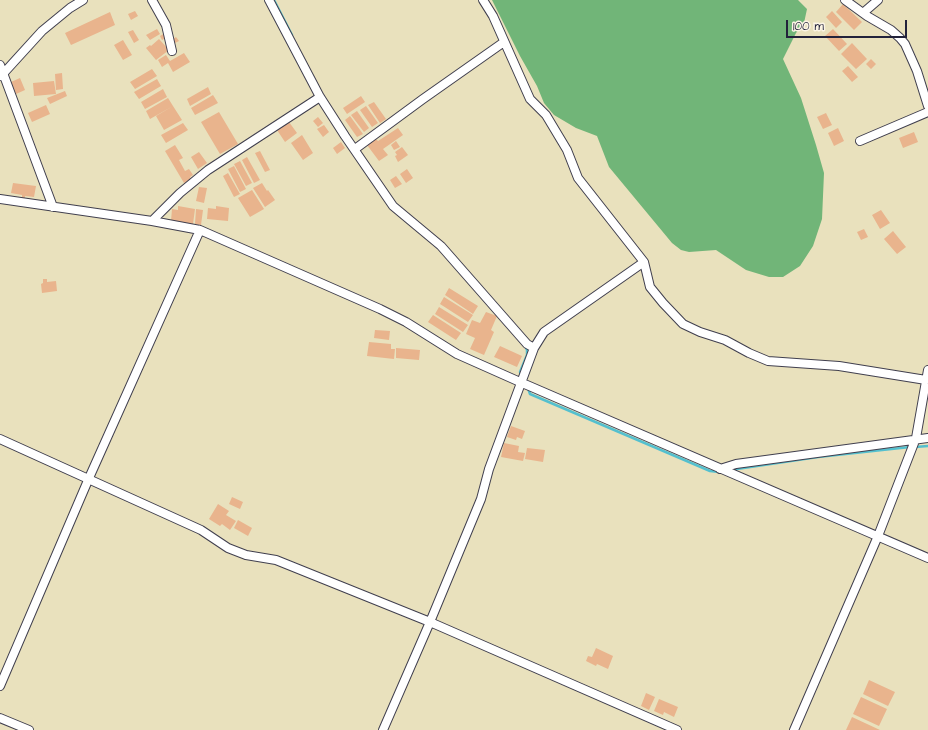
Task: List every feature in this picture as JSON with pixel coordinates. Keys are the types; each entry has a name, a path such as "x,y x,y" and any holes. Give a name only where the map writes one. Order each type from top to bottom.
{"street":[{"path":"2,75 42,32 70,8 83,0"},
{"path":"152,0 166,25 172,51"},
{"path":"269,0 320,97 345,136 394,206 441,246 528,344 534,348"},
{"path":"483,0 493,16 530,99 546,115 567,150 578,178 644,262 650,287 683,324 700,332 725,340 760,358 777,362 839,366 926,380"},
{"path":"845,0 891,30 905,44 928,106"},
{"path":"863,13 878,0"},
{"path":"355,149 504,42"},
{"path":"0,65 2,75 53,207"},
{"path":"152,222 180,193 208,170 320,97"},
{"path":"860,140 928,112"},
{"path":"0,199 200,230 380,309 406,322 457,354 928,558"},
{"path":"0,686 88,478 200,230"},
{"path":"383,730 481,499 489,469 520,382 534,348 544,332 644,262"},
{"path":"794,730 878,536 916,438 928,370"},
{"path":"720,469 736,464 916,438 928,438"},
{"path":"0,439 201,530 228,548 246,555 276,560 430,622 677,730"},
{"path":"0,718 29,730"}],"green space":[{"path":"492,0 798,0 807,9 804,23 796,33 783,59 801,98 824,173 822,219 813,246 800,266 783,277 769,277 746,270 716,250 689,252 681,250 672,243 609,167 597,136 576,128 554,115 544,103 537,86"}],"building":[{"path":"843,4 862,22 854,30 836,12"},
{"path":"135,11 138,16 131,20 128,14"},
{"path":"832,11 842,22 836,28 826,17"},
{"path":"110,12 115,25 71,45 65,33"},
{"path":"157,29 160,34 150,40 146,35"},
{"path":"833,29 847,44 839,51 825,36"},
{"path":"133,30 139,40 134,43 128,32"},
{"path":"165,33 167,37 162,40 160,36"},
{"path":"176,37 179,41 175,43 173,39"},
{"path":"159,39 169,50 156,60 146,48 150,45 151,46"},
{"path":"123,40 132,55 123,60 114,45"},
{"path":"852,43 867,59 856,69 841,54"},
{"path":"184,53 190,62 173,72 168,63 162,67 158,60 166,55 170,61"},
{"path":"871,59 876,64 871,69 866,64"},
{"path":"848,66 858,77 852,82 842,71"},
{"path":"152,69 157,76 135,89 130,82"},
{"path":"62,73 63,89 56,90 55,74"},
{"path":"20,78 25,90 16,94 11,82"},
{"path":"157,79 161,86 139,99 134,92"},
{"path":"54,81 56,94 34,96 33,83"},
{"path":"208,87 211,94 190,106 187,99"},
{"path":"163,89 167,97 145,109 141,102"},
{"path":"65,91 67,96 50,104 47,98"},
{"path":"213,95 218,103 195,115 191,108"},
{"path":"361,96 365,102 347,114 343,108"},
{"path":"168,98 173,106 150,119 146,111"},
{"path":"374,102 386,119 380,123 368,105"},
{"path":"46,105 50,114 32,122 28,113"},
{"path":"173,106 182,120 164,130 156,116"},
{"path":"366,106 378,123 372,127 360,110"},
{"path":"357,111 369,128 364,132 351,115"},
{"path":"219,112 238,144 220,154 201,122"},
{"path":"826,113 832,125 823,129 817,117"},
{"path":"350,116 363,134 357,137 345,120"},
{"path":"318,117 323,123 318,127 313,121"},
{"path":"289,122 297,133 285,142 277,130"},
{"path":"183,123 188,130 166,143 161,135"},
{"path":"324,125 329,132 323,137 317,129"},
{"path":"398,128 403,135 383,149 388,155 379,161 367,145 376,139 378,141"},
{"path":"838,128 844,141 834,146 828,133"},
{"path":"914,132 918,142 903,148 899,138"},
{"path":"302,135 313,153 303,160 291,143"},
{"path":"396,141 400,147 394,150 391,145"},
{"path":"341,142 345,148 337,154 333,148"},
{"path":"175,145 183,158 179,160 185,171 189,169 193,175 190,177 191,179 184,183 165,151"},
{"path":"402,147 408,155 398,162 395,152"},
{"path":"260,151 270,170 265,172 255,153"},
{"path":"199,152 207,163 198,169 191,157"},
{"path":"247,157 260,180 254,183 242,160"},
{"path":"240,161 252,183 246,186 234,164"},
{"path":"234,166 246,189 240,192 228,169"},
{"path":"407,169 413,178 406,183 400,174"},
{"path":"228,173 240,194 234,197 223,176"},
{"path":"396,176 402,184 395,188 390,180"},
{"path":"13,183 36,186 34,197 25,196 25,199 22,198 22,195 11,193"},
{"path":"262,183 275,200 265,207 253,188"},
{"path":"199,187 207,188 204,203 196,201"},
{"path":"252,190 264,209 250,217 238,198"},
{"path":"178,206 195,209 193,224 171,221 172,209 178,210"},
{"path":"216,206 229,208 228,221 207,219 208,208 216,209"},
{"path":"196,209 203,210 201,225 195,224"},
{"path":"881,210 890,223 880,229 872,215"},
{"path":"864,229 868,237 861,240 857,232"},
{"path":"893,231 906,247 897,254 884,239"},
{"path":"43,279 47,279 47,282 56,281 57,291 42,293 41,284 43,283"},
{"path":"449,288 478,306 473,314 445,295"},
{"path":"444,297 473,315 468,322 440,304"},
{"path":"439,307 468,325 463,332 435,314"},
{"path":"486,312 497,316 491,330 494,332 484,355 470,349 475,338 466,334 472,320 480,323"},
{"path":"433,315 461,333 456,340 428,322"},
{"path":"375,330 390,331 389,340 374,338"},
{"path":"369,342 391,344 391,349 395,349 394,359 367,356"},
{"path":"500,346 522,356 517,367 494,357"},
{"path":"396,348 420,350 419,360 396,358"},
{"path":"511,426 525,431 522,439 517,437 516,440 507,437"},
{"path":"504,443 519,446 518,452 525,453 523,461 501,457"},
{"path":"527,448 545,450 543,462 525,459"},
{"path":"232,497 243,502 240,509 229,504"},
{"path":"218,504 229,511 226,515 236,521 230,530 222,524 220,526 209,519"},
{"path":"238,520 252,528 248,536 234,528"},
{"path":"596,648 613,656 608,669 597,664 596,666 586,661 588,656 592,657"},
{"path":"869,680 895,692 888,706 863,694"},
{"path":"646,693 655,697 649,710 641,706"},
{"path":"861,697 887,709 879,726 853,714"},
{"path":"659,699 678,707 674,717 664,712 663,715 654,711"},
{"path":"852,717 880,730 846,730"}],"waterway":[{"path":"274,0 292,35"},
{"path":"521,374 520,372 527,355 525,346"},
{"path":"528,388 530,394 710,471 719,472"},
{"path":"915,447 928,446"},
{"path":"730,470 818,457 910,447"}]}
